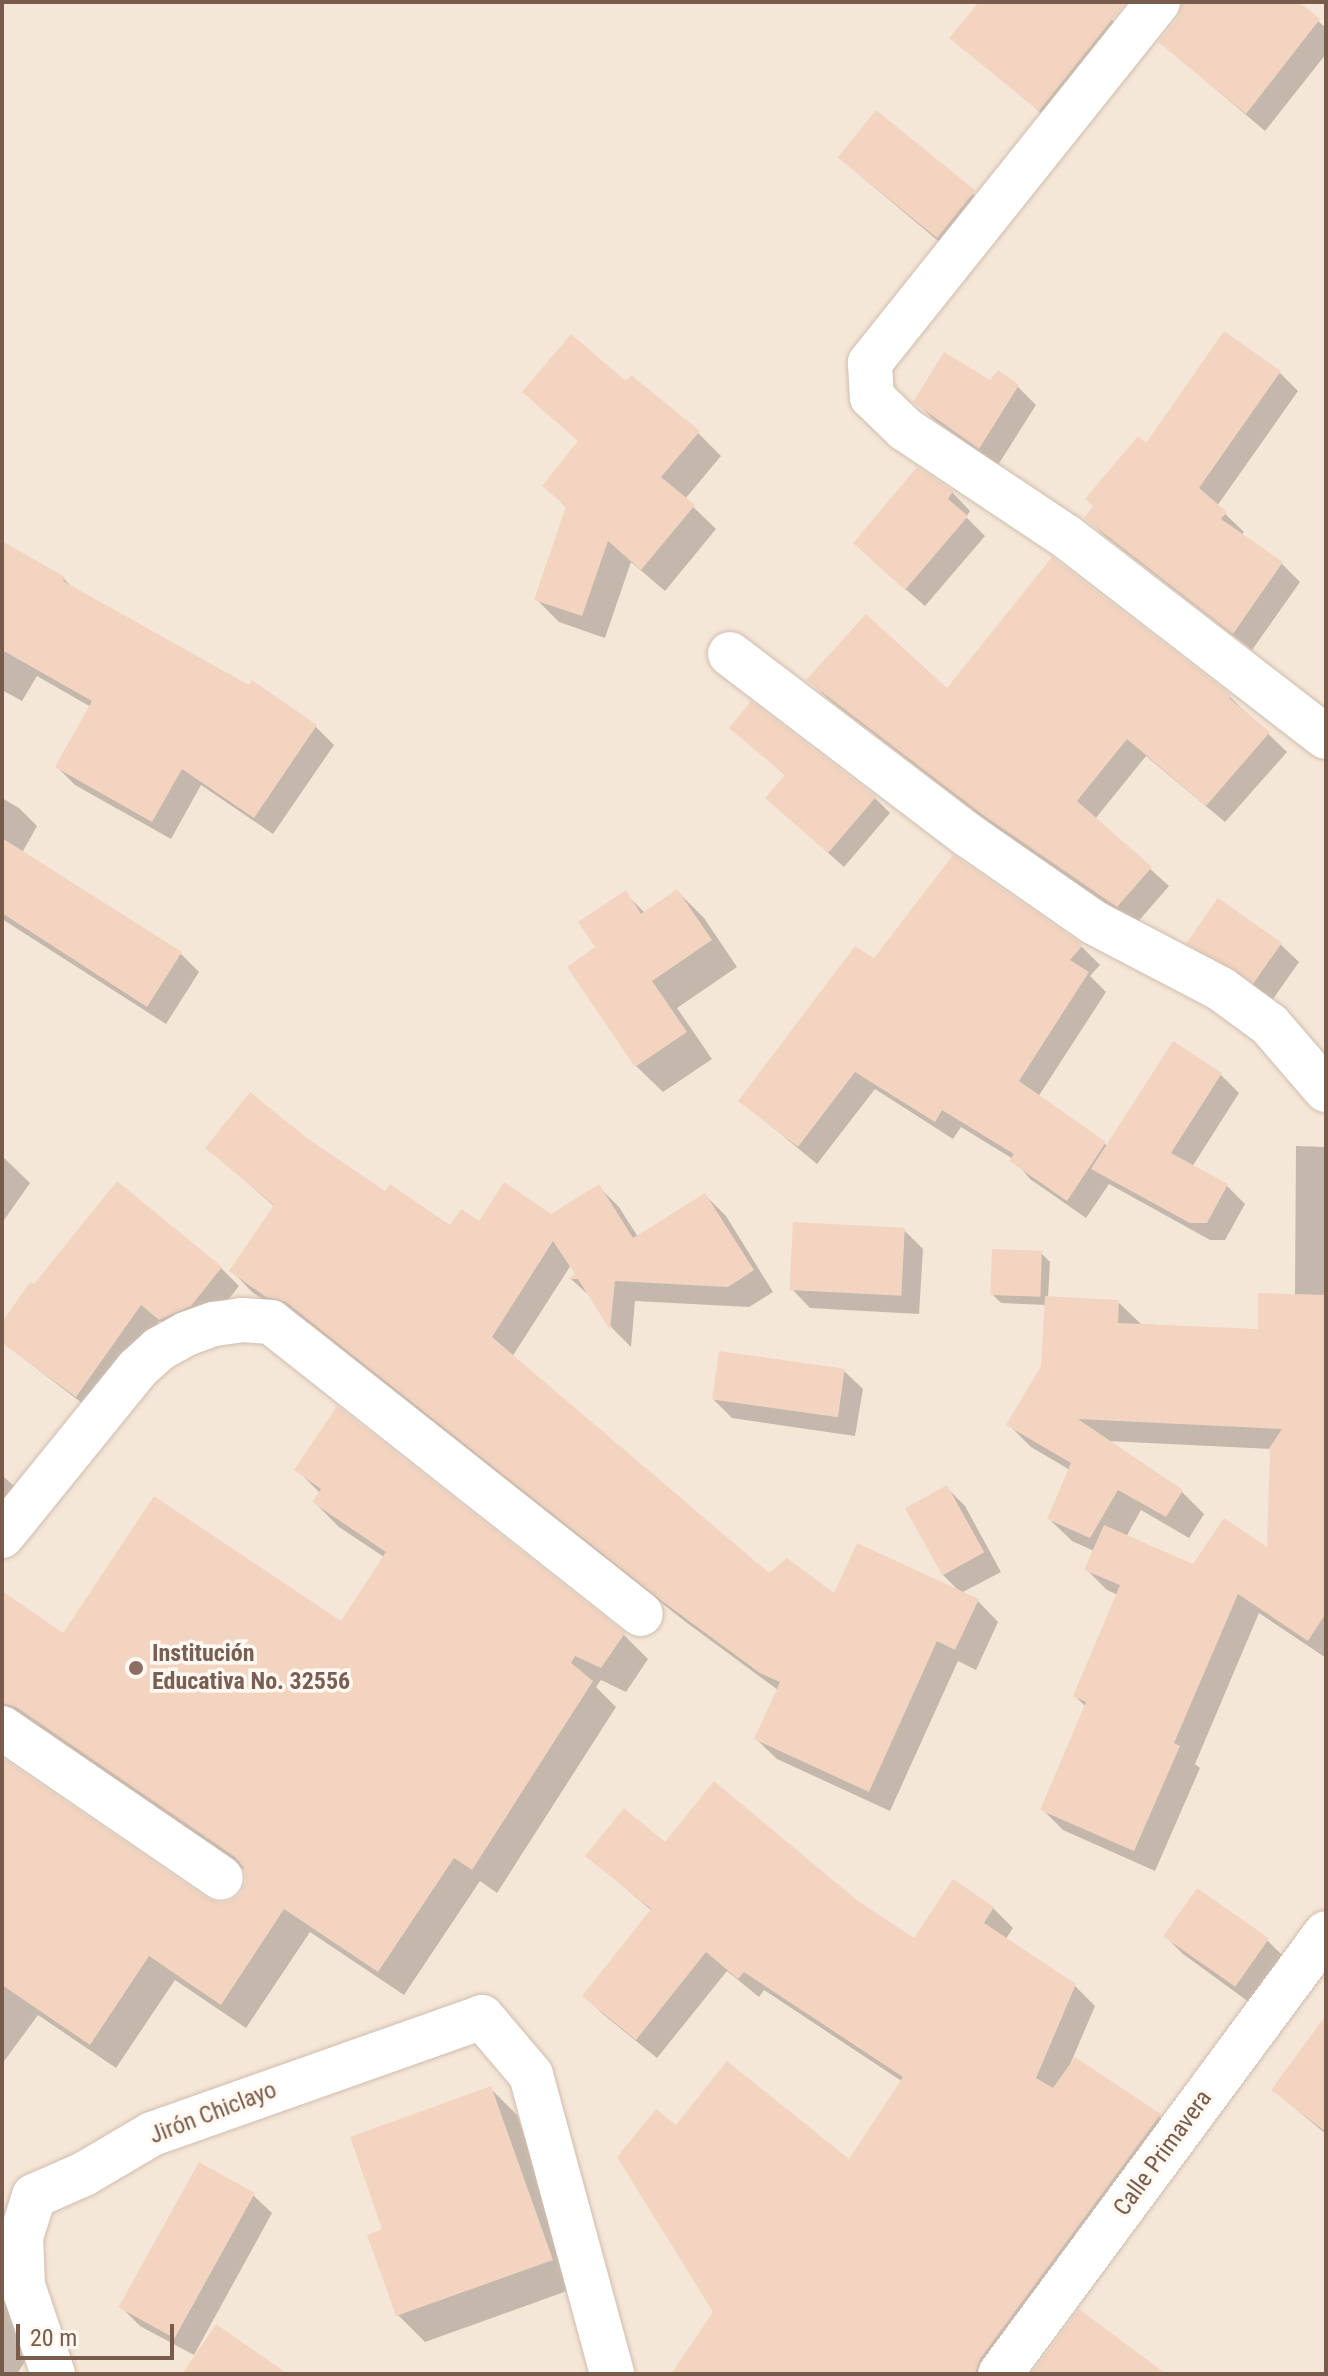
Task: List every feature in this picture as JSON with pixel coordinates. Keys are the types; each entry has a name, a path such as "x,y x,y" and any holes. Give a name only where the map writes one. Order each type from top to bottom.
{"street":[{"path":"1158,2 870,363 872,397 905,429 1067,537 1326,737"},
{"path":"730,654 968,835 1093,922 1221,989 1270,1025 1326,1090"},
{"path":"2,1536 137,1369 159,1349 186,1334 214,1324 242,1320 271,1322 641,1614"},
{"path":"2,1728 221,1878"},
{"name":"Calle Primavera","path":"1000,2374 1326,1933"},
{"name":"Jirón Chiclayo","path":"53,2374 23,2286 21,2237 34,2196 84,2174 152,2134 482,2017 531,2075 612,2374"}],"shaded area":[{"path":"2,2 1326,2 1326,2374 2,2374"}],"building":[{"path":"979,2 1126,2 1039,111 949,38"},
{"path":"1182,2 1299,2 1320,19 1246,114 1158,42 1178,18"},
{"path":"876,110 975,191 937,238 838,157"},
{"path":"1224,331 1281,371 1199,488 1227,512 1221,519 1283,562 1233,634 1084,518 1093,506 1085,499 1138,436 1146,443"},
{"path":"571,334 626,381 631,375 700,431 661,477 695,505 641,570 608,541 582,616 534,600 566,506 542,486 578,441 522,392"},
{"path":"944,352 990,380 998,370 1019,385 979,449 913,402"},
{"path":"917,467 953,491 948,499 968,516 905,590 853,543"},
{"path":"2,541 65,577 63,581 249,685 252,680 317,725 254,818 182,769 152,822 55,767 92,701 2,650"},
{"path":"1052,557 1231,695 1229,698 1270,732 1206,806 1127,739 1077,801 1152,867 1117,907 983,815 806,680 866,614 947,688"},
{"path":"751,701 876,797 828,853 765,798 785,775 729,728"},
{"path":"2,838 182,952 147,1007 2,913"},
{"path":"953,855 1083,945 1070,960 1089,972 1019,1081 1106,1142 1067,1201 1009,1161 1014,1154 942,1110 935,1122 855,1072 798,1147 738,1101 855,946 874,958"},
{"path":"677,889 712,940 652,981 687,1032 635,1067 567,967 595,947 578,922 626,890 641,914"},
{"path":"1218,898 1282,943 1250,988 1186,943"},
{"path":"1173,1041 1222,1073 1171,1153 1228,1184 1207,1223 1190,1223 1091,1169"},
{"path":"250,1092 307,1138 385,1191 390,1184 450,1225 461,1209 479,1221 504,1182 551,1214 599,1184 633,1238 705,1193 754,1270 728,1287 615,1281 610,1330 578,1279 568,1279 575,1274 553,1241 492,1337 769,1573 787,1558 834,1593 857,1543 979,1599 955,1650 937,1641 869,1792 754,1739 780,1682 760,1673 662,1601 286,1302 266,1297 229,1271 274,1205 205,1148"},
{"path":"117,1181 222,1267 191,1306 159,1320 141,1305 76,1397 2,1343 2,1322 30,1282 34,1284"},
{"path":"793,1222 905,1228 901,1296 789,1290"},
{"path":"992,1249 1042,1251 1040,1297 990,1295"},
{"path":"1258,1293 1326,1295 1326,1613 1308,1641 1238,1594 1174,1743 1180,1746 1134,1851 1040,1810 1086,1702 1073,1696 1120,1585 1084,1570 1104,1525 1193,1564 1224,1518 1267,1547 1270,1447 1282,1429 1078,1419 1183,1490 1166,1517 1118,1490 1090,1538 1047,1519 1071,1463 1006,1425 1041,1366 1045,1296 1119,1300 1118,1323 1258,1329"},
{"path":"719,1351 845,1369 838,1417 712,1400"},
{"path":"337,1406 625,1633 601,1668 575,1656 571,1663 593,1681 472,1870 454,1858 378,1972 284,1909 221,2005 149,1956 90,2045 2,1985 2,1758 208,1899 220,1903 231,1901 241,1893 246,1881 244,1868 235,1857 16,1707 2,1703 2,1591 63,1633 154,1496 341,1621 386,1552 312,1502 321,1489 294,1470"},
{"path":"947,1485 984,1552 942,1576 905,1508"},
{"path":"714,1781 858,1901 914,1938 953,1879 994,1907 984,1923 1076,1984 1036,2078 1053,2088 1075,2057 1161,2114 980,2359 975,2374 671,2374 713,2312 617,2157 656,2109 676,2125 727,2061 849,2159 903,2077 744,1972 738,1979 706,1952 636,2040 582,1996 651,1909 585,1856 624,1808 665,1842"},
{"path":"1197,1888 1269,1938 1235,1987 1163,1936"},
{"path":"1326,2015 1326,2132 1271,2090"},
{"path":"491,2086 553,2260 396,2316 367,2235 382,2229 350,2137"},
{"path":"199,2162 255,2193 174,2338 119,2307"},
{"path":"1079,2309 1166,2374 1031,2374"},
{"path":"216,2324 288,2374 182,2374"}],"place":[{"name":"Institución Educativa No. 32556","path":"136,1668"}]}
